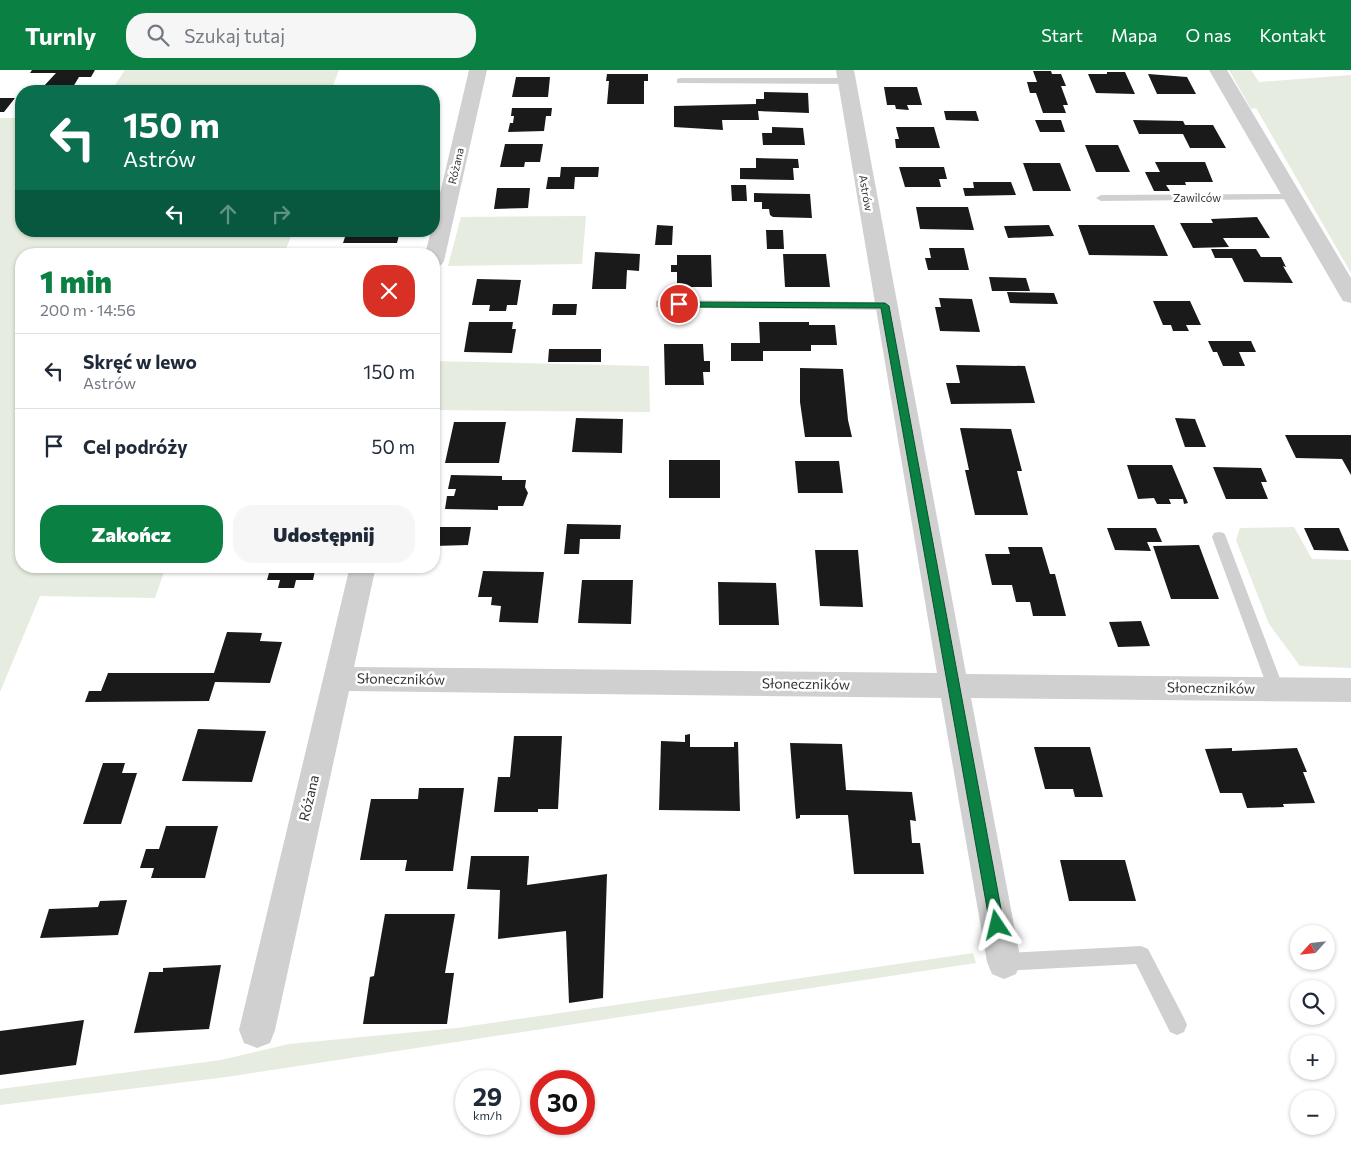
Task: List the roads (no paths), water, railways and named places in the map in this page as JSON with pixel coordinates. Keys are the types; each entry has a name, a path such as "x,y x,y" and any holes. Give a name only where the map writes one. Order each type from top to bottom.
{"street":[{"name":"Różana","path":"440,235 478,70"},
{"path":"1218,70 1351,296"},
{"name":"Astrów","path":"846,76 885,306 1004,962"},
{"name":"Różana","path":"256,1030 361,573"},
{"name":"Słoneczników","path":"337,679 1351,690"}],"lane":[{"name":"Astrów","path":"680,81 846,76"},
{"name":"Zawilców","path":"1101,198 1293,197"},
{"path":"660,304 885,306"},
{"name":"Słoneczników","path":"1219,537 1276,689"},
{"path":"1004,962 1141,955 1177,1025"}]}
